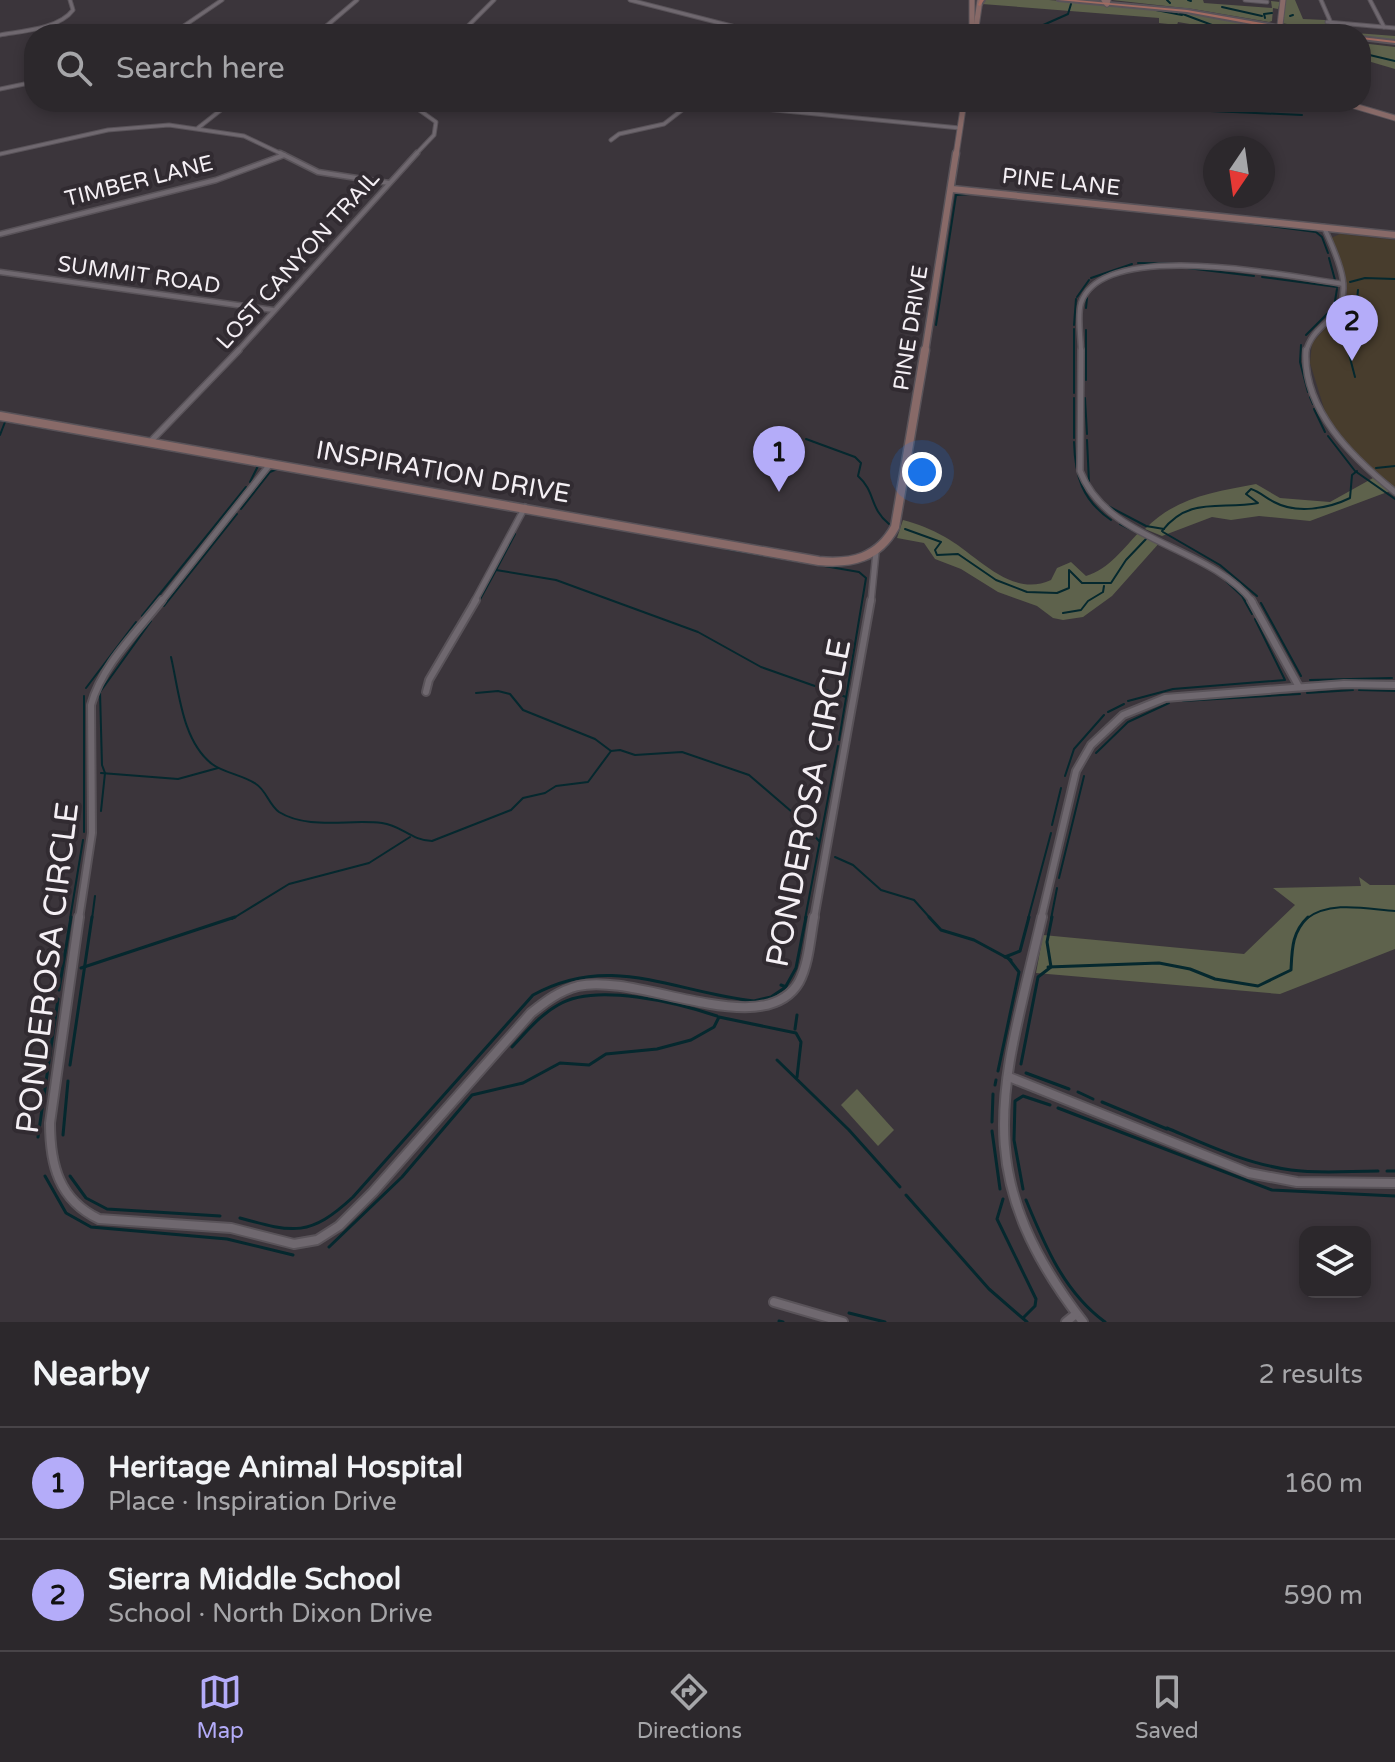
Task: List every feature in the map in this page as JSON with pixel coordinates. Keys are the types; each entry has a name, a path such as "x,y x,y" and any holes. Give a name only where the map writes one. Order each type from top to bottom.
{"main road":[{"path":"972,0 973,24"},
{"path":"1060,0 1107,1 1190,11 1260,24"},
{"path":"1088,0 1197,10 1276,24"},
{"path":"1280,24 1283,0"},
{"path":"976,24 980,2"},
{"path":"1272,23 1282,11"},
{"path":"1371,41 1395,44"},
{"path":"1371,111 1395,118"},
{"name":"PINE DRIVE","path":"876,552 893,534 900,513 962,112"},
{"name":"PINE LANE","path":"952,189 1395,237"},
{"name":"INSPIRATION DRIVE","path":"0,416 826,562 855,562 876,552"}],"street":[{"path":"49,24 68,17 73,10 70,0"},
{"path":"187,24 222,0"},
{"path":"329,24 357,0"},
{"path":"470,24 494,0"},
{"path":"630,0 724,24"},
{"path":"1245,0 1267,2"},
{"path":"1321,0 1329,22 1351,24"},
{"path":"1370,0 1384,27"},
{"path":"1371,26 1395,28"},
{"path":"0,35 24,31"},
{"path":"0,89 24,84"},
{"path":"198,128 218,112"},
{"name":"LOST CANYON TRAIL","path":"151,441 184,410 431,139 438,126 423,112"},
{"path":"611,140 619,134 660,126 679,112"},
{"path":"796,112 960,128"},
{"path":"0,154 117,129 161,125 253,138 326,174 389,183"},
{"name":"TIMBER LANE","path":"0,234 216,180 284,155"},
{"path":"1325,229 1343,284 1343,299 1339,309 1309,342 1306,354 1308,370 1319,407 1333,434 1358,462 1395,492"},
{"path":"1299,687 1255,606 1238,585 1202,559 1110,513 1095,502 1084,487 1080,471 1081,304 1084,293 1098,279 1122,269 1146,265 1189,266 1343,284"},
{"name":"SUMMIT ROAD","path":"0,272 273,310"},
{"name":"PONDEROSA CIRCLE","path":"271,463 109,666 97,683 92,700 92,833 50,1114 50,1138 54,1167 66,1194 83,1212 99,1219 231,1228 294,1244 317,1240 339,1226 373,1192 531,1013 555,995 575,986 604,984 749,1009 770,1006 789,996 800,983 806,963 876,572 876,552"},
{"path":"426,692 429,680 525,507"},
{"path":"1066,1322 1080,1318 1037,1255 1013,1194 1002,1118 1061,831 1076,771 1086,749 1118,718 1152,701 1190,694 1395,685"},
{"path":"1009,1077 1249,1173 1303,1183 1395,1183"},
{"path":"774,1302 843,1322"}],"shaded area":[{"path":"1340,234 1395,240 1395,489 1343,443 1327,418 1310,363 1312,343 1341,311 1346,301 1347,286 1331,238"}],"green space":[{"path":"983,0 1049,0 1162,9 1249,24 1168,24 1159,23 1159,18 982,4"},
{"path":"1112,0 1203,0 1204,3 1272,8 1271,1 1280,2 1278,9 1273,8 1272,21 1269,22"},
{"path":"1285,0 1295,0 1303,19 1325,20 1326,24 1287,24 1282,23"},
{"path":"1371,34 1395,36 1395,41 1371,38"},
{"path":"1371,44 1395,47 1395,69 1371,62"},
{"path":"1373,478 1390,491 1310,521 1259,516 1231,520 1212,517 1162,536 1145,529 1183,503 1225,490 1256,484 1280,498 1330,502"},
{"path":"903,520 940,534 995,572 1022,584 1051,580 1057,568 1071,562 1086,576 1094,573 1116,557 1140,531 1161,541 1112,596 1083,617 1063,620 1053,618 1037,606 998,592 961,569 935,559 924,543 897,538"},
{"path":"1359,877 1370,885 1395,885 1395,949 1280,994 1036,973 1043,935 1244,954 1295,905 1273,888 1361,886"},
{"path":"857,1089 894,1130 878,1146 841,1105"}],"waterway":[{"path":"1167,0 1170,3"},
{"path":"1046,24 1068,14 1071,4"},
{"path":"1222,7 1262,16"},
{"path":"1156,10 1182,15"},
{"path":"1180,13 1209,24"},
{"path":"1265,18 1264,14 1272,13"},
{"path":"1371,55 1395,61"},
{"path":"1235,112 1302,115"},
{"path":"936,325 956,195 971,194"},
{"path":"1217,219 1316,232 1322,237 1328,253"},
{"path":"1329,258 1335,280"},
{"path":"1138,263 1197,264"},
{"path":"1091,278 1132,264"},
{"path":"1187,268 1254,276"},
{"path":"1262,277 1337,287"},
{"path":"1350,282 1365,278 1395,279"},
{"path":"1077,297 1089,280"},
{"path":"1306,335 1334,307 1337,289"},
{"path":"1355,377 1343,331 1357,300 1358,290"},
{"path":"1086,308 1087,298"},
{"path":"1074,325 1076,299"},
{"path":"1074,329 1074,393"},
{"path":"1086,330 1086,380"},
{"path":"1301,345 1300,362 1308,392"},
{"path":"1310,397 1313,404"},
{"path":"1074,398 1074,438"},
{"path":"1085,398 1087,434"},
{"path":"1314,409 1325,432"},
{"path":"0,420 50,429"},
{"path":"0,435 5,422"},
{"path":"1328,436 1356,472"},
{"path":"806,439 855,457 861,463 858,476 868,488 878,512 889,524"},
{"path":"1087,440 1089,482"},
{"path":"1074,442 1082,486 1093,504 1111,520"},
{"path":"250,482 258,466"},
{"path":"1376,468 1395,466"},
{"path":"241,509 270,472 277,469"},
{"path":"1164,529 1172,520 1194,509 1258,503 1246,494 1251,489 1292,508 1312,509 1332,505 1350,498 1352,475 1356,472"},
{"path":"1356,472 1395,499"},
{"path":"142,616 246,487"},
{"path":"1108,506 1146,526 1164,529"},
{"path":"164,606 237,514"},
{"path":"1120,524 1154,541"},
{"path":"905,529 941,542 935,550 937,555 958,554 996,580 1027,592 1057,593 1069,588 1069,570 1082,583 1111,583 1126,560 1146,539"},
{"path":"1163,532 1220,565 1257,596"},
{"path":"496,570 515,534"},
{"path":"726,549 859,572 866,578 839,740"},
{"path":"478,603 496,570"},
{"path":"496,570 556,580 698,632 761,667 846,697"},
{"path":"1226,581 1242,596 1252,614"},
{"path":"1063,613 1081,610 1088,601 1103,592 1104,586"},
{"path":"1261,603 1301,676"},
{"path":"1128,701 1173,689 1285,680 1255,619"},
{"path":"105,773 102,765 100,692 151,621"},
{"path":"86,688 136,622"},
{"path":"171,657 183,715 202,754 217,767 256,784 279,812 303,821 382,823 432,841 511,810 523,798 545,793 556,786 588,782 611,751"},
{"path":"1310,680 1392,678"},
{"path":"1307,693 1353,690"},
{"path":"1359,690 1395,691"},
{"path":"476,693 498,691 510,694 523,710 595,739 611,751"},
{"path":"1183,701 1300,694"},
{"path":"84,696 84,832"},
{"path":"1096,753 1128,722 1169,703"},
{"path":"1108,712 1124,704"},
{"path":"1065,776 1074,749 1104,715"},
{"path":"805,919 838,746"},
{"path":"611,751 620,750 635,755 682,752 749,775 799,818 819,841"},
{"path":"105,773 178,779 218,768"},
{"path":"101,811 105,773"},
{"path":"1059,878 1084,776"},
{"path":"1052,825 1061,788"},
{"path":"1028,919 1051,833"},
{"path":"232,919 289,884 369,863 410,837"},
{"path":"70,919 83,840"},
{"path":"835,857 853,865 881,890 914,900 931,919"},
{"path":"1051,919 1057,888"},
{"path":"92,919 95,896"},
{"path":"1307,919 1326,909 1337,908 1395,911"},
{"path":"59,990 71,917"},
{"path":"85,967 92,917"},
{"path":"85,967 235,917"},
{"path":"786,986 796,968 806,917"},
{"path":"929,917 941,930 974,940 1005,957"},
{"path":"1005,957 1020,951 1029,917"},
{"path":"1051,967 1047,942 1052,917"},
{"path":"1051,967 1159,963 1190,969 1215,979 1258,986 1291,970 1296,935 1307,919"},
{"path":"1005,957 1011,960"},
{"path":"998,1071 1019,972 1009,959"},
{"path":"70,1065 85,967"},
{"path":"1021,1064 1038,977 1051,967"},
{"path":"240,1218 274,1227 301,1228 313,1225 338,1210 533,995 562,983 589,977 642,978 754,1001 771,997 786,987 781,985"},
{"path":"512,1047 551,1009 574,998 593,995 637,997 717,1016"},
{"path":"38,1137 58,999"},
{"path":"795,1029 797,1015"},
{"path":"329,1247 402,1177 472,1095 523,1083 560,1063 589,1065 606,1054 657,1049 691,1040 714,1027 719,1017 796,1033 801,1042 797,1077"},
{"path":"777,1060 849,1130 900,1187"},
{"path":"1026,1073 1069,1089"},
{"path":"995,1085 996,1080"},
{"path":"63,1135 68,1081"},
{"path":"1078,1092 1093,1099"},
{"path":"992,1122 993,1094"},
{"path":"1023,1189 1014,1140 1015,1101 1023,1096 1050,1105"},
{"path":"1102,1102 1167,1129"},
{"path":"1058,1108 1272,1190 1395,1196"},
{"path":"1167,1128 1228,1153 1275,1167 1313,1172 1378,1171"},
{"path":"992,1131 1000,1189"},
{"path":"1387,1171 1395,1171"},
{"path":"45,1176 66,1213 91,1227 227,1239 293,1255"},
{"path":"70,1176 86,1198 107,1209 220,1216"},
{"path":"906,1195 989,1289 1027,1322"},
{"path":"1003,1199 997,1219 1036,1299 1035,1306 1023,1318"},
{"path":"1026,1200 1057,1267 1078,1297 1105,1322"},
{"path":"849,1313 885,1322"},
{"path":"779,1321 783,1322"}],"place":[{"name":"Sierra Middle School","path":"1352,361"},
{"name":"Heritage Animal Hospital","path":"779,492"}]}
